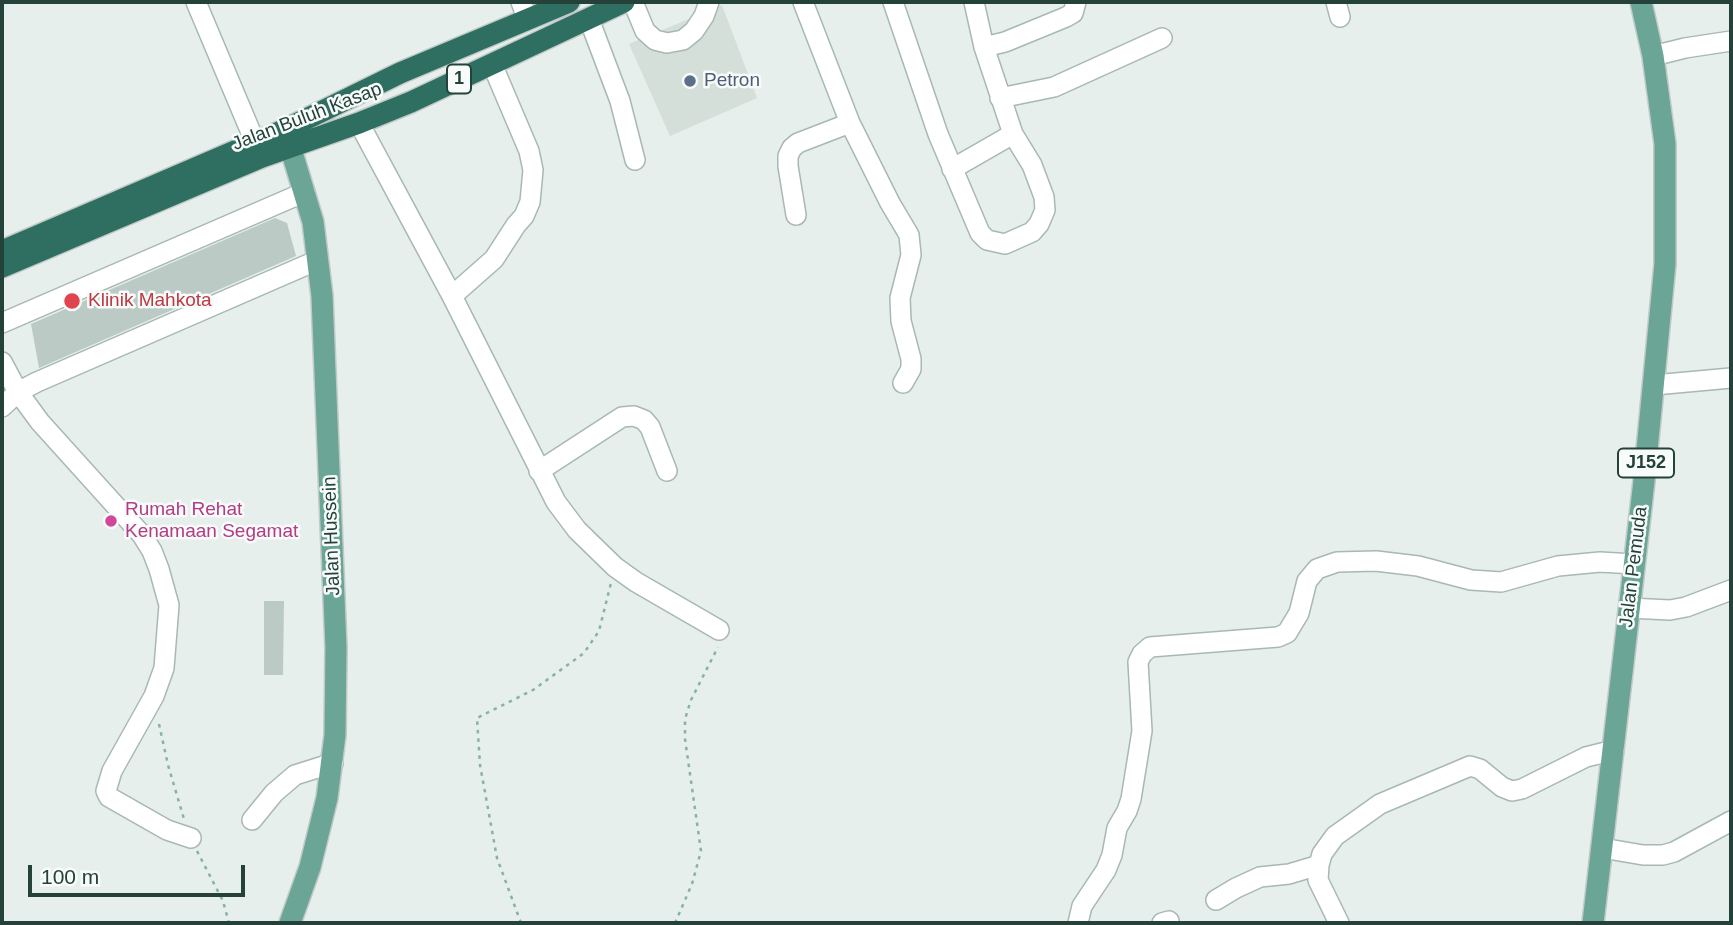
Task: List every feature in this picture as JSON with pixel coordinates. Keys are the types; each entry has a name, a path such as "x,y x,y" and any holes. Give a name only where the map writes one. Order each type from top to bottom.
{"highway":[{"name":"Jalan Buluh Kasap","path":"2,251 255,142 525,11 569,2"},
{"name":"Jalan Buluh Kasap","path":"2,267 290,146 411,102 624,2"},
{"path":"400,73 411,102"}],"main road":[{"name":"Jalan Pemuda","path":"1592,923 1614,750 1665,264 1665,144 1653,56 1641,2"},
{"name":"Jalan Hussein","path":"290,146 313,222 318,260 325,340 336,635 335,735 332,763 322,822 310,867 290,923"}],"street":[{"path":"196,2 255,142"},
{"path":"633,2 645,31 655,40 667,43 683,40 694,32 709,2"},
{"path":"803,2 850,123 890,204 909,235 912,246 900,298 901,321 911,359 911,369 903,383"},
{"path":"892,2 952,169 980,233 995,244 1005,244 1032,232 1039,224 1045,210 1044,197 1040,180 1013,134 1000,98 984,47 974,2"},
{"path":"984,47 1005,42 1066,18 1073,13 1076,2"},
{"path":"589,19 620,101 635,160"},
{"path":"1000,98 1054,87 1162,38"},
{"path":"1653,56 1731,41"},
{"path":"452,296 494,259 524,216 530,202 533,170 529,151 492,64"},
{"path":"359,123 452,296 556,502 577,530 615,567 719,630"},
{"path":"796,215 788,166 788,156 792,148 798,143 850,123"},
{"path":"952,169 1013,134"},
{"path":"2,324 305,192"},
{"path":"2,407 37,382 318,260"},
{"path":"2,362 18,393 54,439 122,511 152,551 166,592 169,622 164,668 154,696 112,771 106,791 109,797 167,831 191,838"},
{"path":"1654,384 1731,378"},
{"path":"539,471 622,417 634,416 644,420 650,427 667,471"},
{"path":"1078,923 1082,906 1106,870 1117,828 1128,811 1142,731 1138,662 1150,647 1278,637 1287,633 1299,613 1307,581 1317,569 1337,562 1376,561 1418,566 1471,580 1501,582 1558,566 1601,562 1634,564"},
{"path":"1629,608 1670,610 1686,607 1731,590"},
{"path":"1339,923 1318,880 1319,865 1328,844 1359,817 1380,804 1462,769 1475,767 1512,791 1522,789 1586,757 1614,750"},
{"path":"252,820 274,793 295,775 332,763"},
{"path":"1602,848 1662,856 1731,821"},
{"path":"1216,901 1261,877 1289,874 1319,865"}],"path":[{"path":"521,923 498,864 480,765 477,718 533,690 584,653 604,619 615,567"},
{"path":"674,923 692,884 701,852 685,739 685,719 691,699 721,641 719,630"},
{"path":"154,696 168,765 191,838 223,901 229,923"}],"shaded area":[{"path":"722,5 757,98 670,136 629,44"}],"building":[{"path":"275,218 287,223 296,256 39,368 31,324"},
{"path":"264,601 284,601 283,675 264,675"}],"place":[{"name":"Petron","path":"690,81"},
{"name":"Klinik Mahkota","path":"72,301"},
{"name":"Rumah Rehat Kenamaan Segamat","path":"111,521"}]}
